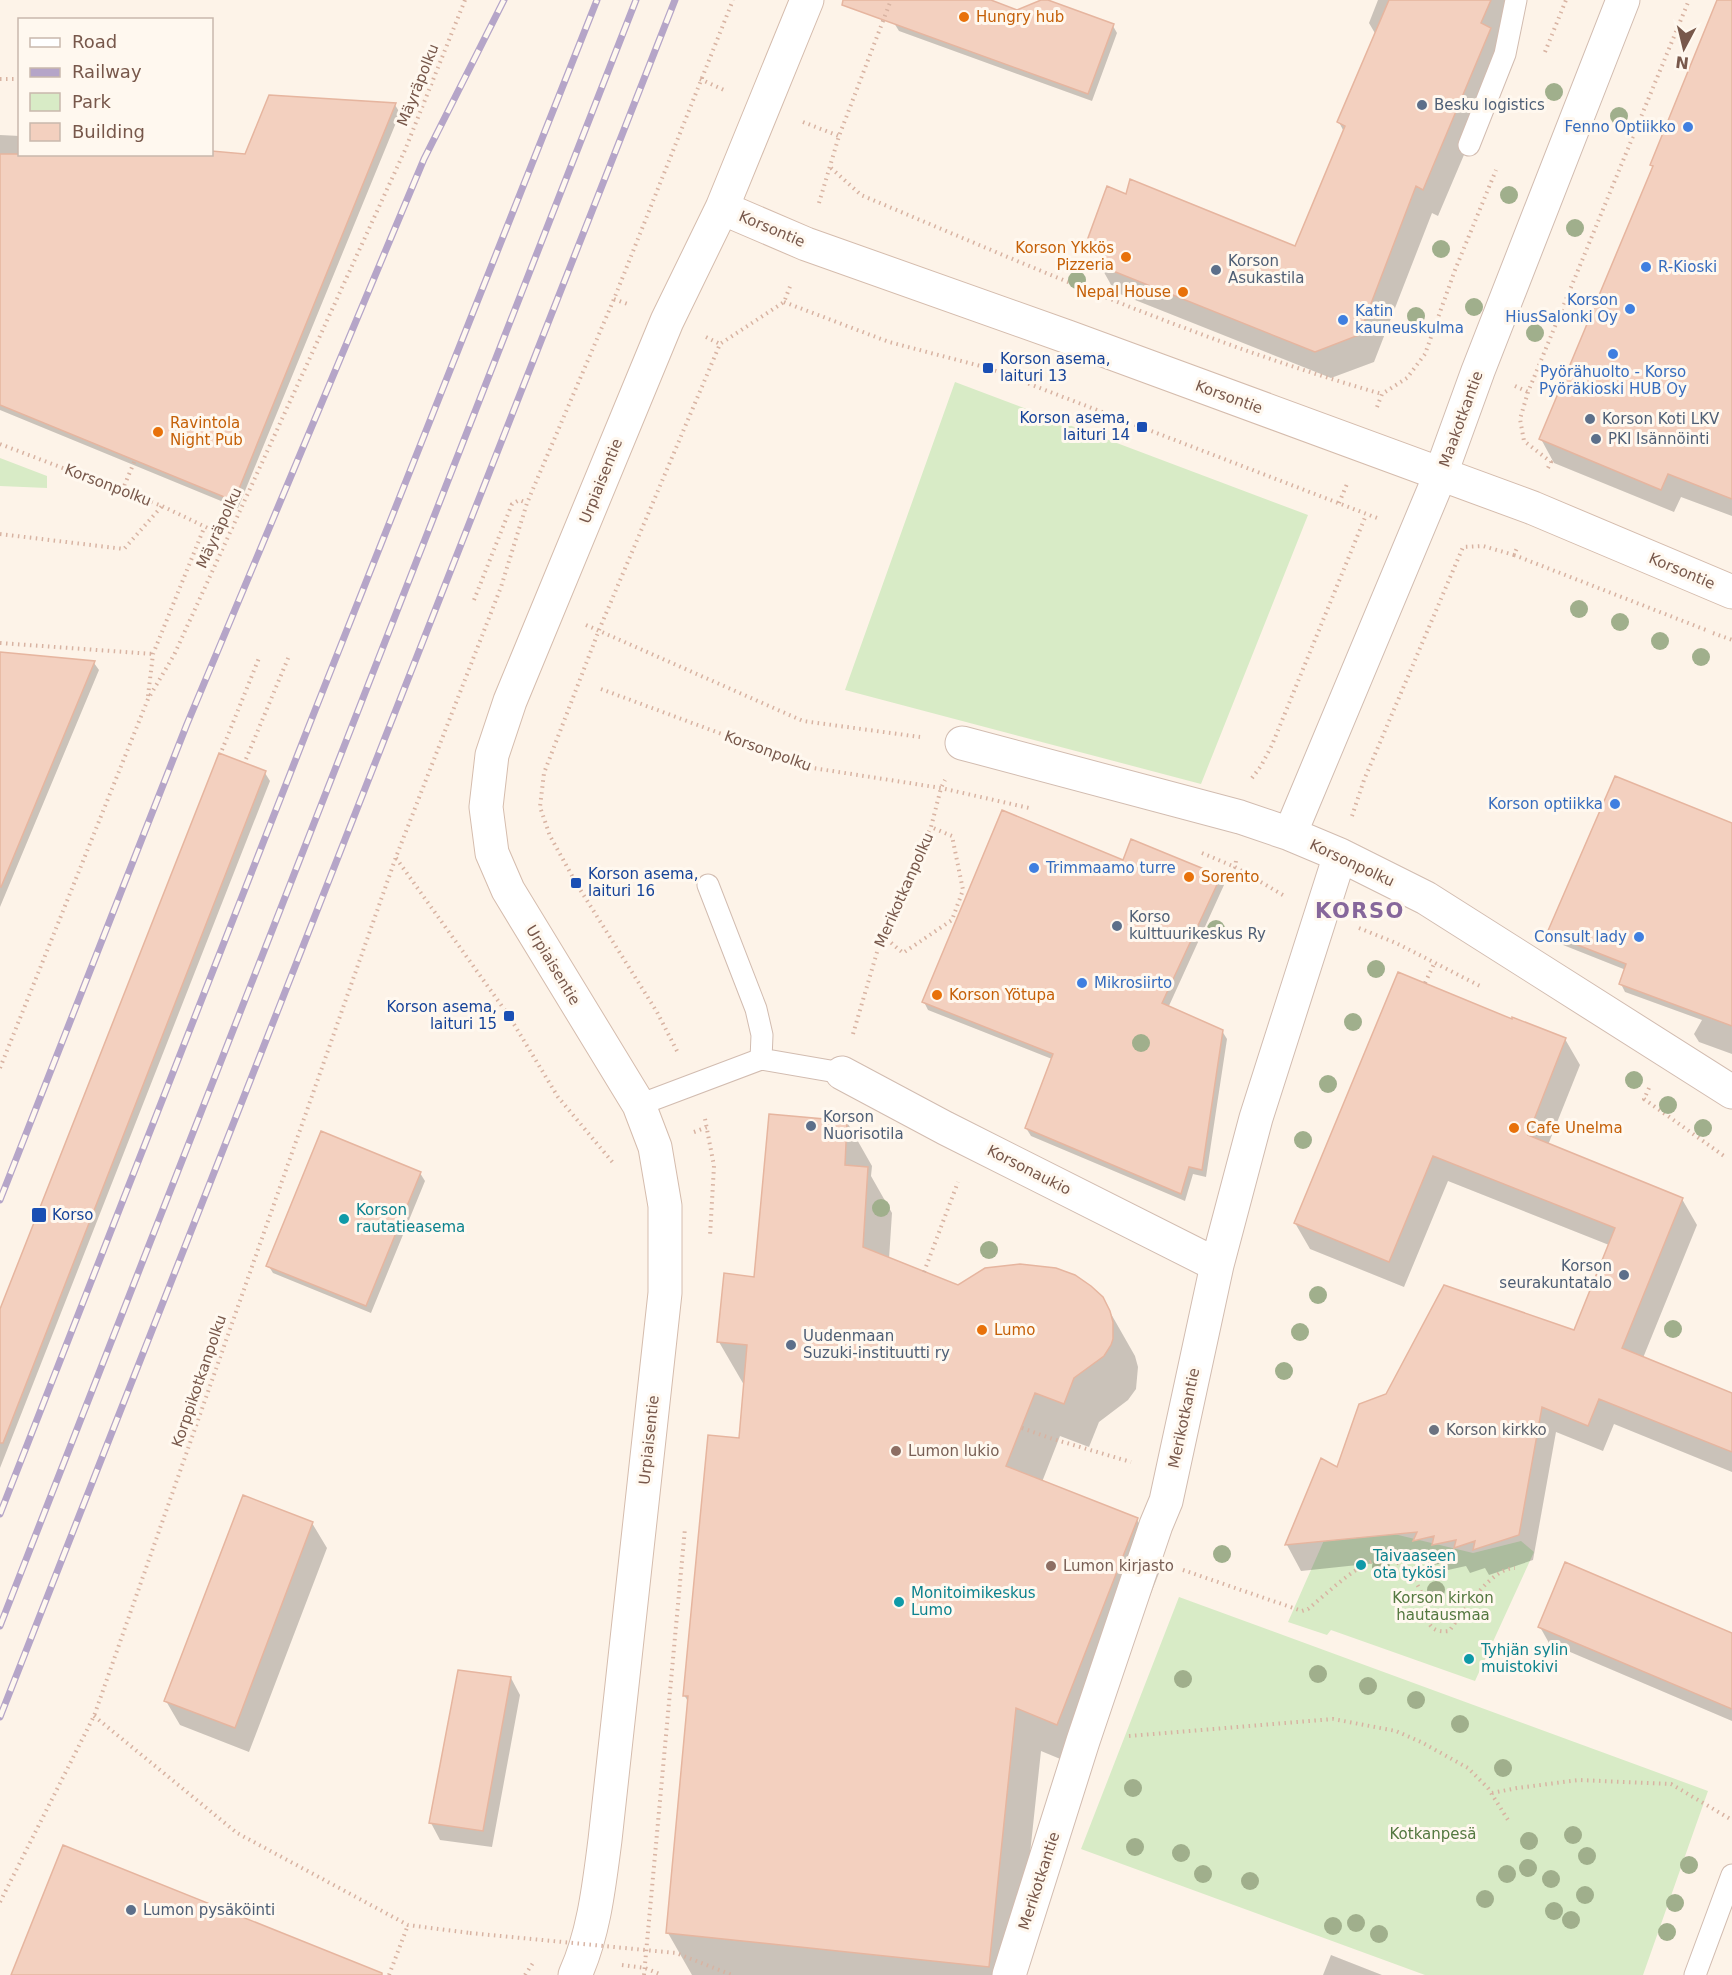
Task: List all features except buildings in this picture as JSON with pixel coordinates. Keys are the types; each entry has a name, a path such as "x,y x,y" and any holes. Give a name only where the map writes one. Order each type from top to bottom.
{"street":[{"name":"Urpiaisentie","path":"575,1975 583,1958 596,1904 605,1840 665,1293 665,1206 655,1147 639,1105 508,890 492,853 486,807 492,754 510,701 667,321 722,208 807,0"},
{"name":"Maakotkantie","path":"1290,834 1441,474 1478,371 1623,0"},
{"name":"Korsontie","path":"722,208 806,244 1068,337 1533,508 1732,592"},
{"name":"Korsonpolku","path":"962,743 1240,817 1290,834 1340,855 1426,898 1532,968 1732,1092"},
{"name":"Merikotkantie","path":"1009,1975 1083,1741 1166,1501 1217,1264 1256,1118 1340,855"},
{"name":"Korsonaukio","path":"842,1073 945,1128 1217,1264"}],"lane":[{"path":"1469,145 1505,54 1516,0"},
{"path":"708,885 756,1009 762,1035 761,1059"},
{"path":"639,1105 761,1059 842,1073"},
{"path":"1695,1975 1732,1875"}],"path":[{"name":"Mäyräpolku","path":"0,1068 148,699 174,655 405,150 465,0"},
{"name":"Korppikotkanpolku","path":"0,1902 94,1716 396,857 501,587 527,503 614,299 733,0"},
{"path":"891,0 839,136 831,168 861,195 1091,292 1318,376 1382,394"},
{"path":"1542,59 1566,0"},
{"path":"1514,555 1551,462 1524,441 1520,419 1528,392 1689,0"},
{"path":"0,79 18,79"},
{"path":"1339,503 1382,394 1407,378 1425,354 1455,270 1497,169"},
{"path":"784,302 889,342 988,368 1366,514 1463,547 1482,546 1514,555 1732,640"},
{"name":"Korsonpolku","path":"0,444 162,506 214,531"},
{"path":"122,491 135,460"},
{"path":"474,600 512,504 519,500 527,503"},
{"path":"0,534 124,549 162,506"},
{"path":"1322,912 1278,892 1235,867 1240,817 1251,778 1261,766 1272,745 1366,514"},
{"path":"148,699 153,654 204,528"},
{"path":"1340,855 1364,780 1463,547"},
{"path":"598,630 803,721 962,743"},
{"path":"0,643 153,654"},
{"path":"246,759 289,656"},
{"path":"222,750 259,658"},
{"name":"Korsonpolku","path":"601,689 813,768 941,788"},
{"name":"Merikotkanpolku","path":"852,1038 882,935 931,827 941,788 962,743"},
{"path":"882,935 903,953 952,920 963,890 952,836 931,827"},
{"path":"396,857 509,1016 558,1097 616,1166 655,1147 708,1127"},
{"path":"1425,983 1434,963"},
{"path":"924,1272 943,1220"},
{"path":"1022,1428 1172,1476"},
{"path":"1146,1558 1302,1611 1308,1609 1353,1573 1373,1561 1383,1557 1390,1558 1416,1582 1431,1627 1440,1632 1449,1631 1482,1588 1499,1573 1508,1568 1515,1568"},
{"path":"94,1716 237,1833 408,1925 676,1953 732,1975"},
{"path":"1083,1741 1152,1733 1333,1719 1396,1731 1468,1768 1492,1793 1508,1820"},
{"path":"1492,1793 1579,1780 1671,1784 1732,1820"},
{"path":"389,1975 408,1925"}],"green space":[{"path":"955,382 1308,515 1201,784 845,690"},
{"path":"0,458 47,476 47,488 0,486"},
{"name":"Korson kirkon hautausmaa","path":"1340,1504 1365,1527 1473,1553 1521,1541 1534,1552 1475,1681 1331,1630 1327,1635 1288,1622"},
{"name":"Kotkanpesä","path":"1179,1597 1708,1791 1643,1975 1425,1975 1081,1849"}],"railway":[{"path":"0,1200 187,724 424,159 504,0"},
{"path":"0,1514 597,0"},
{"path":"0,1626 636,0"},
{"path":"0,1717 675,0"}],"place":[{"name":"Hungry hub","path":"964,17"},
{"name":"Besku logistics","path":"1422,105"},
{"name":"Fenno Optiikko","path":"1688,127"},
{"name":"Korson Ykkös Pizzeria","path":"1126,257"},
{"name":"R-Kioski","path":"1646,267"},
{"name":"Korson Asukastila","path":"1216,270"},
{"name":"Nepal House","path":"1183,292"},
{"name":"Korson HiusSalonki Oy","path":"1630,309"},
{"name":"Katin kauneuskulma","path":"1343,320"},
{"name":"Pyörähuolto - Korso Pyöräkioski HUB Oy","path":"1613,354"},
{"name":"Korson asema, laituri 13","path":"988,368"},
{"name":"Korson Koti LKV","path":"1590,419"},
{"name":"Korson asema, laituri 14","path":"1142,427"},
{"name":"Ravintola Night Pub","path":"158,432"},
{"name":"PKI Isännöinti","path":"1596,439"},
{"name":"Korson optiikka","path":"1615,804"},
{"name":"Trimmaamo turre","path":"1034,868"},
{"name":"Sorento","path":"1189,877"},
{"name":"Korson asema, laituri 16","path":"576,883"},
{"name":"Korso kulttuurikeskus Ry","path":"1117,926"},
{"name":"Consult lady","path":"1639,937"},
{"name":"Mikrosiirto","path":"1082,983"},
{"name":"Korson Yötupa","path":"937,995"},
{"name":"Korson asema, laituri 15","path":"509,1016"},
{"name":"Korson Nuorisotila","path":"811,1126"},
{"name":"Cafe Unelma","path":"1514,1128"},
{"name":"Korso","path":"39,1215"},
{"name":"Korson rautatieasema","path":"344,1219"},
{"name":"Korson seurakuntatalo","path":"1624,1275"},
{"name":"Lumo","path":"982,1330"},
{"name":"Uudenmaan Suzuki-instituutti ry","path":"791,1345"},
{"name":"Korson kirkko","path":"1434,1430"},
{"name":"Lumon lukio","path":"896,1451"},
{"name":"Taivaaseen ota tykösi","path":"1361,1565"},
{"name":"Lumon kirjasto","path":"1051,1566"},
{"name":"Monitoimikeskus Lumo","path":"899,1602"},
{"name":"Tyhjän sylin muistokivi","path":"1469,1659"},
{"name":"Lumon pysäköinti","path":"131,1910"}],"district":[{"name":"KORSO","path":"1360,911"}]}
